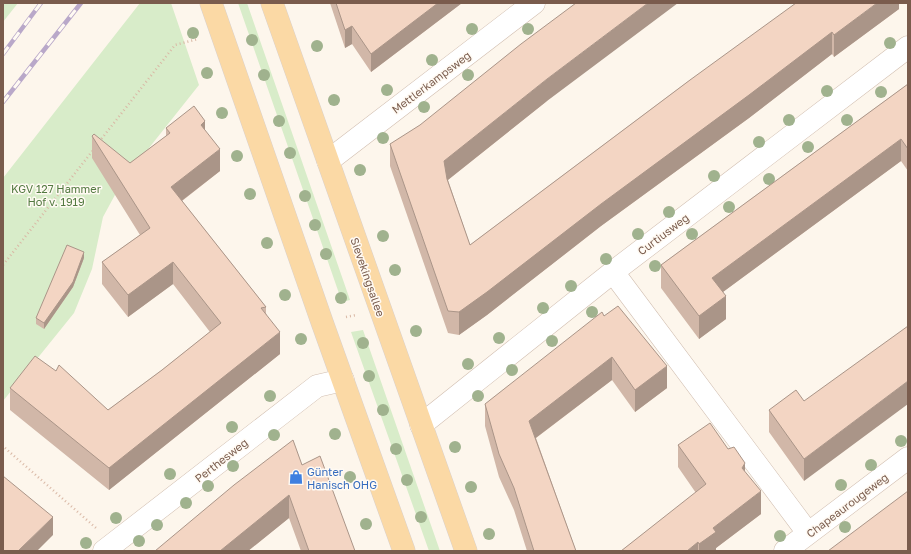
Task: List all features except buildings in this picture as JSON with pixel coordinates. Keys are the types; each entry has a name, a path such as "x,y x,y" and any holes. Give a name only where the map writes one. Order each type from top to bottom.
{"main road":[{"path":"211,3 220,33 404,551"},
{"name":"Sievekingsallee","path":"272,3 466,551"}],"street":[{"name":"Mettlerkampsweg","path":"328,161 534,3"},
{"name":"Curtiusweg","path":"421,424 613,272 905,55"},
{"path":"613,272 808,533"},
{"name":"Perthesweg","path":"109,547 317,386 343,380"},
{"name":"Chapeaurougeweg","path":"785,551 908,458"}],"path":[{"path":"3,265 175,45 220,33"},
{"path":"341,318 361,314"},
{"path":"5,448 109,547"}],"green space":[{"path":"3,3 18,3 3,22"},
{"name":"KGV 127 Hammer Hof v. 1919","path":"140,3 171,3 199,85 122,182 103,217 92,269 74,313 3,401 3,178"},
{"path":"238,3 247,3 350,300 342,302"},
{"path":"363,330 440,551 429,551 351,332"}],"railway":[{"path":"3,54 41,3"},
{"path":"3,102 81,3"}],"place":[{"name":"Günter Hanisch OHG","path":"296,477"}]}
